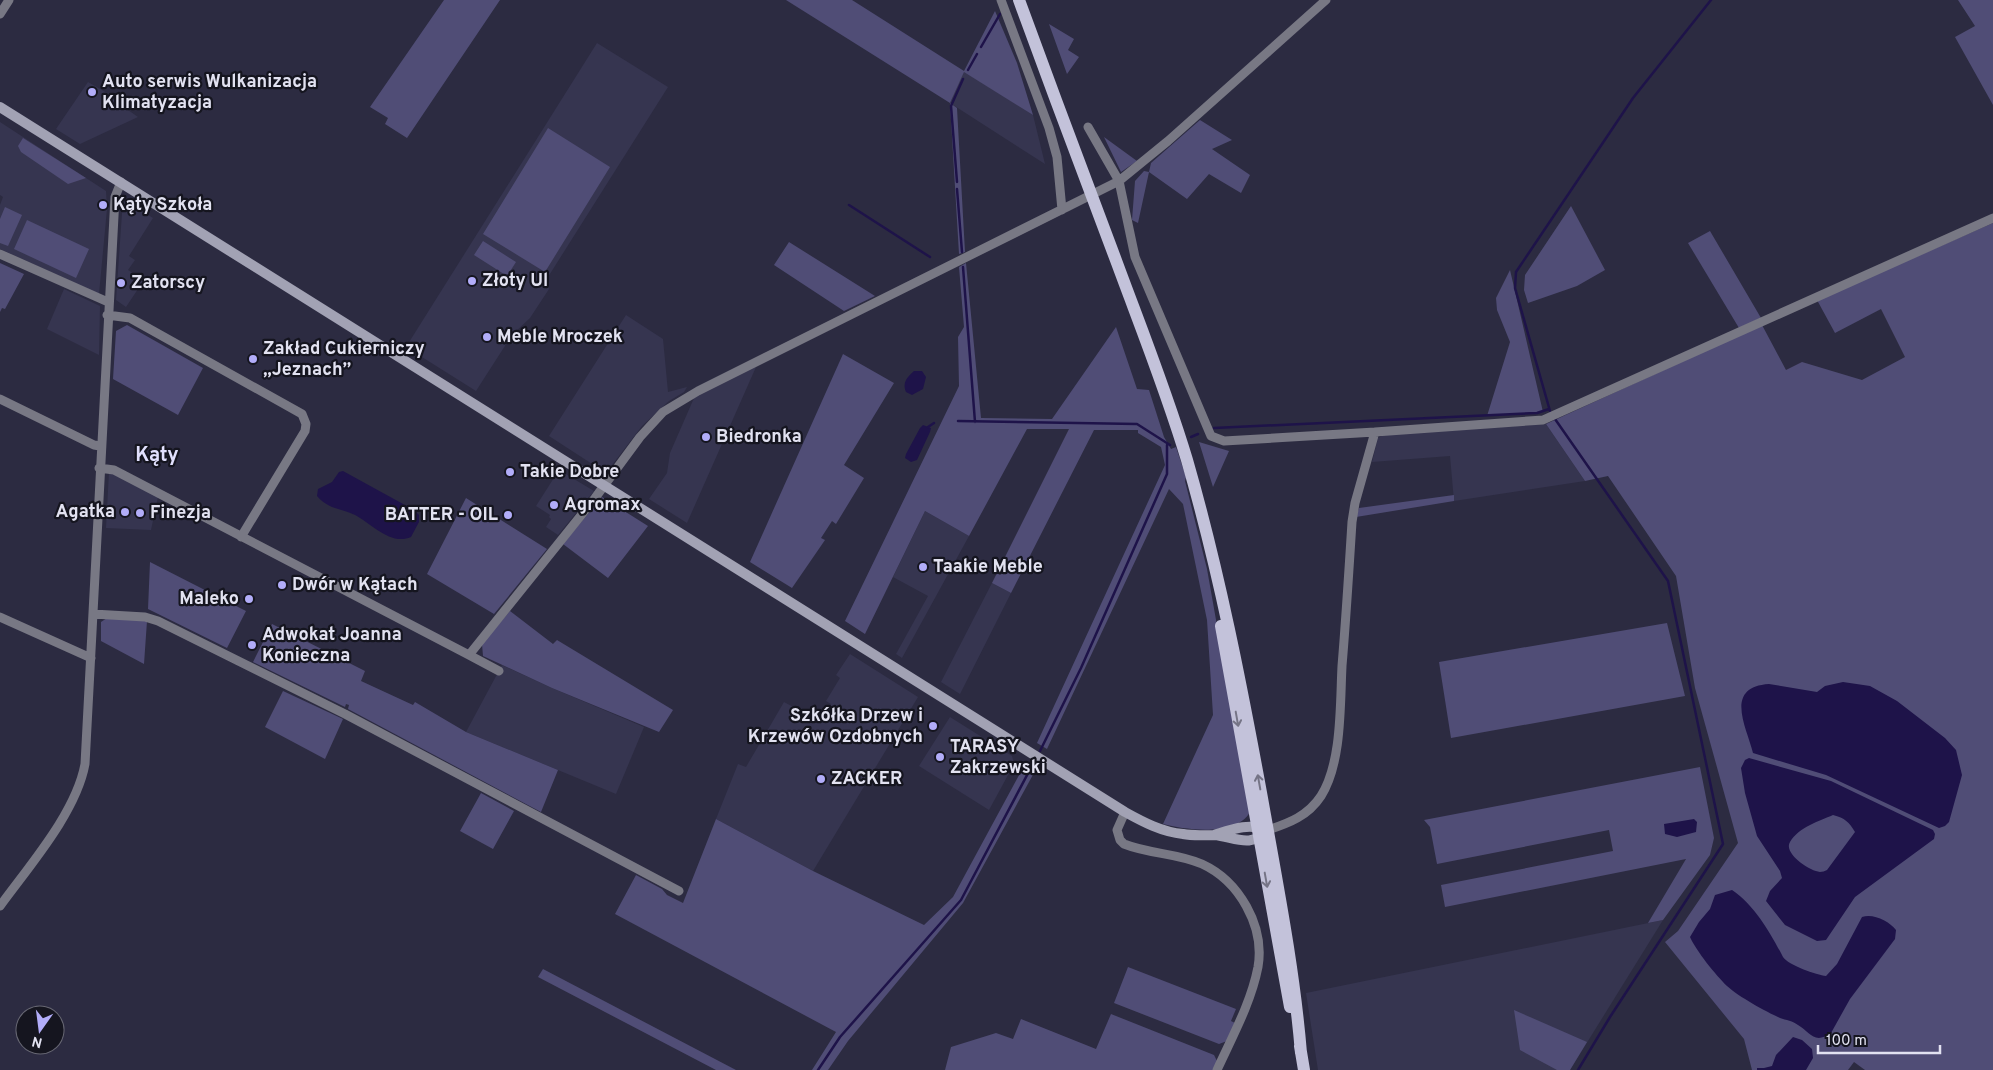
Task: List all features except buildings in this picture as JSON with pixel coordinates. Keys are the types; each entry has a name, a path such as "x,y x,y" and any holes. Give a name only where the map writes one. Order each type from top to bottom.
{"main road":[{"path":"1019,0 1153,359 1177,431 1216,572 1239,672 1261,831 1297,1004 1304,1070"}],"street":[{"path":"0,14 8,0"},
{"path":"1001,0 1049,128 1057,157 1062,210"},
{"path":"469,655 656,419 681,400 1119,181 1168,142 1326,0"},
{"path":"0,107 1125,812 1172,833 1214,835 1251,841 1261,831"},
{"path":"1088,127 1119,181 1135,258 1211,436 1224,441 1543,420 1993,218"},
{"path":"0,906 58,825 80,784 86,753 107,315 115,197 121,182"},
{"path":"0,254 108,302"},
{"path":"107,315 130,318 302,414 306,424 305,431 242,537"},
{"path":"0,399 100,446"},
{"path":"1214,835 1238,828 1261,831 1293,821 1313,806 1324,790 1332,768 1336,748 1352,522 1355,503 1375,432"},
{"path":"99,468 114,470 499,671"},
{"path":"93,614 145,617 158,622 346,714 679,891"},
{"path":"0,617 91,658"},
{"path":"1125,812 1117,830 1120,840 1124,844 1181,857 1205,866 1240,894 1250,913 1257,937 1258,966 1247,1001 1217,1070"}],"shaded area":[{"path":"444,0 500,0 407,138 385,124 388,118 370,107"},
{"path":"786,0 852,0 964,71 995,11 1017,63 1033,115 964,72 950,103"},
{"path":"1958,0 1993,0 1993,105 1955,37 1975,26"},
{"path":"1049,24 1074,39 1068,50 1079,57 1067,74"},
{"path":"597,43 668,87 548,277 549,289 530,318 512,335 476,391 406,347"},
{"path":"964,71 1033,115 1045,164 950,103"},
{"path":"88,82 114,97 113,99 138,117 80,144 56,129"},
{"path":"950,103 957,108 965,252 959,254"},
{"path":"1200,120 1232,140 1212,149 1250,175 1241,193 1209,174 1187,199 1149,172 1151,163"},
{"path":"0,122 106,191 107,209 99,294 0,249 0,205 3,197 0,195"},
{"path":"548,128 610,167 545,272 483,234"},
{"path":"1104,137 1137,161 1121,172"},
{"path":"23,138 86,178 68,184 21,152 18,146"},
{"path":"1144,171 1149,172 1138,223 1132,220 1135,181"},
{"path":"123,199 153,218 129,256 135,260 128,270 144,280 126,307 116,300"},
{"path":"1571,206 1605,270 1577,286 1528,303 1524,290 1525,275"},
{"path":"5,207 22,215 8,246 0,243 0,219"},
{"path":"27,220 89,249 76,278 14,249"},
{"path":"1993,223 1993,1070 1865,1070 1854,1062 1848,1070 1752,1070 1744,1039 1665,942 1678,931 1738,843 1695,688 1676,576 1608,476 1585,481 1546,424 1762,325 1786,370 1802,362 1862,380 1905,357 1881,309 1835,333 1817,300"},
{"path":"1710,231 1761,318 1739,328 1688,243"},
{"path":"483,241 516,262 507,276 474,255"},
{"path":"789,242 875,296 844,311 774,265"},
{"path":"0,263 24,274 5,309 2,308 0,312"},
{"path":"966,263 981,418 1052,419 1116,327 1137,389 1149,390 1164,437 1171,449 1176,447 1186,477 1185,481 1207,569 1250,812 1243,820 1234,825 1210,830 1163,824 1213,715 1207,620 1183,504 1169,489 1047,749 1037,743 1165,465 1161,447 1138,433 1138,430 1094,430 1011,593 992,583 1069,429 1027,429 969,536 925,511 865,634 845,621 959,386 958,337 964,327 959,267"},
{"path":"1510,270 1543,412 1487,416 1510,342 1497,310 1496,298"},
{"path":"64,289 100,306 99,355 47,329"},
{"path":"626,315 663,339 668,392 687,387 684,392 669,401 642,426 606,473 549,436"},
{"path":"127,325 203,368 178,415 113,379 116,331"},
{"path":"843,354 894,383 844,465 864,478 836,524 832,521 821,538 825,540 792,588 750,562"},
{"path":"756,367 687,523 649,499 667,473 670,453 694,398"},
{"path":"914,371 922,371 926,377 923,389 912,395 906,392 905,383"},
{"path":"1546,424 1585,481 1454,501 1450,456 1372,462 1378,438 1384,435"},
{"path":"923,425 931,428 930,432 917,460 911,462 905,458 906,454"},
{"path":"1199,442 1229,451 1213,487"},
{"path":"559,470 594,491 558,535 546,527 551,519 550,515 536,506"},
{"path":"343,471 414,510 419,515 419,522 411,537 396,539 382,533 355,515 322,501 317,496 318,489 332,482 339,472"},
{"path":"109,472 158,497 151,530 106,528"},
{"path":"1454,495 1454,501 1356,517 1359,508"},
{"path":"602,497 648,526 608,578 563,544"},
{"path":"466,498 547,549 494,614 427,574"},
{"path":"925,511 969,536 902,658 896,654 928,596 893,577"},
{"path":"150,562 246,611 227,648 148,609"},
{"path":"992,583 1011,593 960,694 941,682"},
{"path":"510,611 553,644 557,640 673,710 659,732 552,688 483,656 482,644"},
{"path":"107,618 147,621 144,664 101,641 101,622"},
{"path":"1667,623 1685,696 1451,738 1439,662"},
{"path":"272,624 365,671 361,681 413,705 415,702 466,732 558,770 541,812 348,709 349,705 346,704 345,707 253,662"},
{"path":"850,654 918,697 813,871 716,819 738,764 746,767 784,702 821,722 831,704 826,701 840,678 836,675"},
{"path":"502,665 644,727 616,794 466,732"},
{"path":"1843,682 1870,686 1897,701 1945,738 1956,750 1962,775 1949,822 1945,826 1939,828 1826,775 1753,753 1743,721 1742,701 1746,693 1755,687 1769,684 1817,692 1825,686"},
{"path":"283,691 343,719 325,759 265,727"},
{"path":"950,717 1012,756 1014,764 989,810 919,766"},
{"path":"1749,758 1831,781 1933,830 1935,834 1934,839 1855,897 1826,940 1817,941 1785,925 1766,901 1770,891 1782,878 1780,871 1757,836 1745,793 1741,768 1745,760","holes":["1833,815 1846,821 1855,832 1827,870 1815,871 1798,861 1790,851 1790,842 1804,828"]},
{"path":"1025,764 1035,771 963,903 848,1041 828,1070 812,1070 836,1032 615,914 636,875 683,903 716,819 813,871 924,925 953,897"},
{"path":"1700,767 1714,838 1710,855 1663,920 1648,923 1686,859 1445,907 1441,885 1613,851 1609,830 1437,864 1430,827 1424,820"},
{"path":"481,793 514,811 493,849 460,831"},
{"path":"1694,819 1697,822 1696,832 1677,837 1665,834 1664,824"},
{"path":"1732,890 1755,912 1786,960 1803,969 1826,976 1837,964 1862,917 1871,916 1880,919 1896,930 1895,939 1850,999 1831,1033 1816,1038 1794,1022 1780,1018 1738,995 1712,969 1693,943 1690,937 1710,909 1715,895"},
{"path":"1663,920 1570,1070 1318,1070 1306,993"},
{"path":"1128,967 1236,1009 1231,1021 1235,1023 1227,1041 1219,1044 1114,1003"},
{"path":"543,969 736,1070 716,1070 538,977"},
{"path":"1514,1010 1587,1042 1570,1070 1557,1070 1520,1050"},
{"path":"1111,1014 1214,1055 1218,1063 1215,1070 945,1070 951,1047 996,1033 1013,1039 1021,1019 1096,1049"},
{"path":"1793,1037 1802,1040 1812,1049 1813,1058 1806,1070 1757,1070 1757,1068 1772,1066 1776,1055"}],"waterway":[{"path":"1550,411 1515,288 1516,272 1633,98 1711,0"},
{"path":"981,47 1000,14"},
{"path":"968,70 977,54"},
{"path":"957,182 951,106 963,79"},
{"path":"957,189 962,252"},
{"path":"849,205 930,257"},
{"path":"963,267 975,422"},
{"path":"1214,428 1537,413 1549,409"},
{"path":"1555,419 1668,581 1723,844 1610,1017 1578,1070"},
{"path":"958,421 1137,424 1170,445"},
{"path":"928,427 934,423"},
{"path":"1191,437 1198,434"},
{"path":"1040,751 1081,668 1167,474 1167,445"},
{"path":"818,1070 840,1037 961,900 1034,762"}],"place":[{"name":"Auto serwis Wulkanizacja Klimatyzacja","path":"92,92"},
{"name":"Kąty Szkoła","path":"103,205"},
{"name":"Złoty Ul","path":"472,281"},
{"name":"Zatorscy","path":"121,283"},
{"name":"Meble Mroczek","path":"487,337"},
{"name":"Zakład Cukierniczy „Jeznach”","path":"253,359"},
{"name":"Biedronka","path":"706,437"},
{"name":"Takie Dobre","path":"510,472"},
{"name":"Agromax","path":"554,505"},
{"name":"Agatka","path":"125,512"},
{"name":"Finezja","path":"140,513"},
{"name":"BATTER - OIL","path":"508,515"},
{"name":"Taakie Meble","path":"923,567"},
{"name":"Dwór w Kątach","path":"282,585"},
{"name":"Maleko","path":"249,599"},
{"name":"Adwokat Joanna Konieczna","path":"252,645"},
{"name":"Szkółka Drzew i Krzewów Ozdobnych","path":"933,726"},
{"name":"TARASY Zakrzewski","path":"940,757"},
{"name":"ZACKER","path":"821,779"}],"district":[{"name":"Kąty","path":"157,456"}]}
